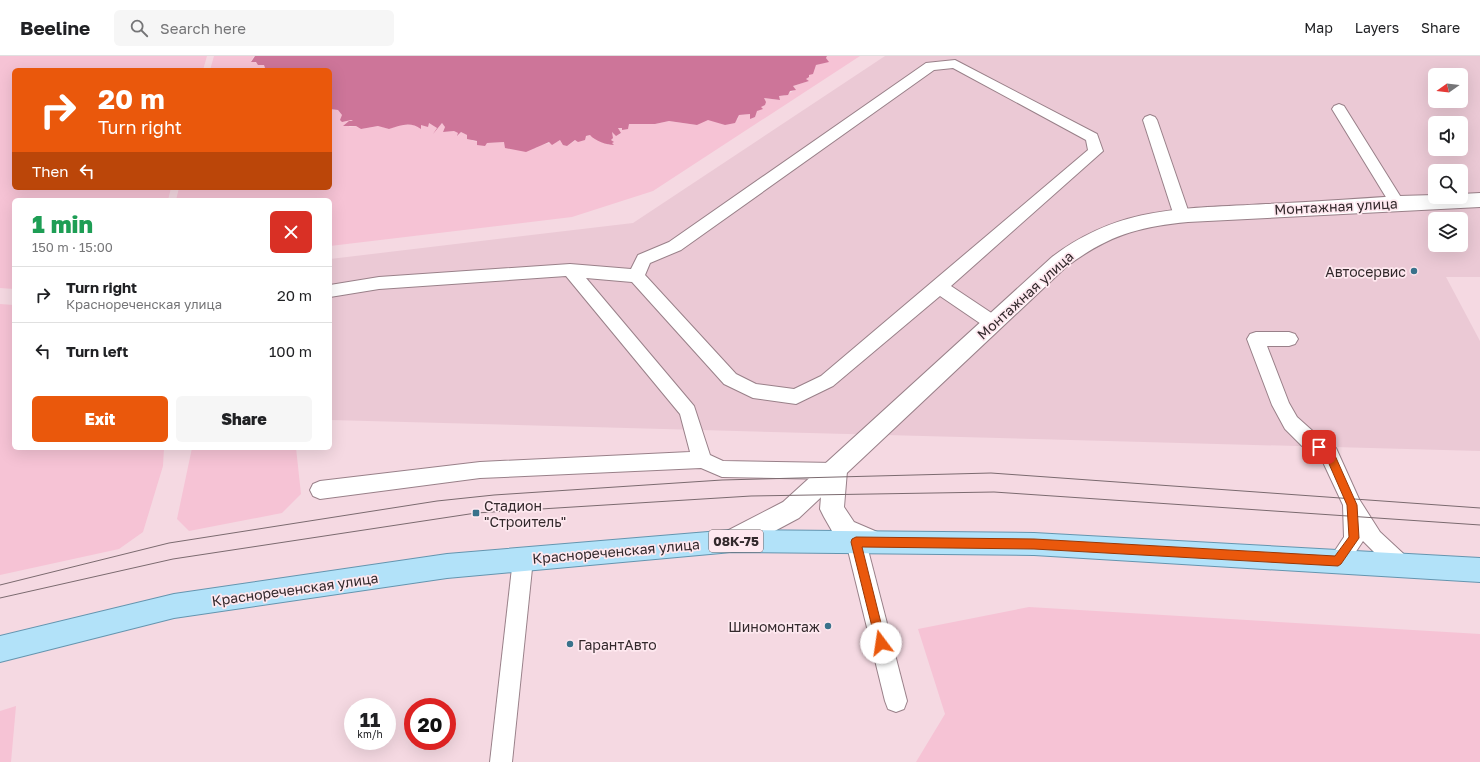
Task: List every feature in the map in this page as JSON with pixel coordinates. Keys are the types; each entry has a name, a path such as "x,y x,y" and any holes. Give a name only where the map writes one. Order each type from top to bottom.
{"main road":[{"name":"Краснореченская улица","path":"0,649 174,606 447,566 732,541 1034,544 1480,570"}],"street":[{"name":"Монтажная улица","path":"732,541 791,510 835,471 1059,262 1077,248 1112,230 1134,223 1182,216 1397,203 1480,200"},
{"path":"835,471 832,509 845,530 864,542"}],"lane":[{"path":"332,291 380,283 570,270 636,276 730,379 753,391 796,397 827,381 939,287 1096,151 1092,137 955,64 931,66 675,246 644,259 636,276"},
{"path":"1339,110 1397,203"},
{"path":"1150,120 1182,216"},
{"path":"570,270 688,411 702,460"},
{"path":"939,287 993,323"},
{"path":"1289,339 1256,339 1281,405 1291,422 1309,440 1329,454 1352,505 1373,539 1401,565"},
{"path":"320,490 480,470 702,460 722,469 835,471"},
{"path":"1338,561 1354,538 1352,505"},
{"path":"864,542 896,701"},
{"path":"502,762 523,559"}],"shaded area":[{"path":"0,56 207,56 204,68 12,68 12,190 170,190 168,198 12,198 12,289 0,288"},
{"path":"214,56 254,56 251,61 264,65 265,68 211,68"},
{"path":"255,56 827,56 826,58 829,62 816,65 813,74 809,75 806,79 809,81 793,86 796,90 790,91 788,95 779,96 780,100 764,98 766,102 765,105 761,107 763,109 757,111 755,117 750,119 750,114 739,115 735,123 725,125 708,120 697,125 669,121 655,124 629,124 628,129 622,130 622,128 618,128 621,133 616,136 612,132 613,138 611,140 614,142 612,143 614,145 601,142 590,135 586,136 585,140 578,142 575,140 567,146 563,145 560,140 552,145 549,142 526,152 505,148 504,142 487,143 485,146 477,145 477,141 467,139 467,135 461,132 457,136 458,133 454,131 443,132 445,127 442,123 433,134 437,128 429,123 428,127 421,125 421,129 409,124 389,129 378,126 361,129 356,126 343,126 349,121 353,121 351,120 342,122 340,120 342,115 338,110 332,109 332,68 265,68 264,65 258,65 256,62 251,62"},
{"path":"827,56 860,56 653,191 572,217 332,246 332,198 176,198 178,190 332,190 332,109 338,110 342,115 353,121 349,127 356,126 361,129 379,126 389,129 401,125 413,125 421,128 420,125 429,123 437,128 434,132 442,123 445,127 443,132 454,131 458,133 458,136 461,132 473,141 486,143 504,142 536,148 543,144 560,140 567,146 576,140 590,135 609,145 611,143 612,132 616,135 621,134 618,128 628,128 629,124 655,124 669,121 697,125 708,119 725,125 738,119 739,115 750,114 750,119 761,107 764,98 780,100 779,96 784,96 795,90 793,86 809,81 806,79 816,65 828,61 826,58"},
{"path":"885,56 1480,56 1480,277 1446,277 1480,341 1480,451 332,420 332,259 633,223"},
{"path":"0,304 12,305 12,450 164,450 163,466 143,532 119,549 0,575"},
{"path":"192,450 296,450 301,494 282,513 189,531 177,519"},
{"path":"1029,607 1480,634 1480,762 916,762 945,714 918,629"},
{"path":"16,706 11,762 0,762 0,711"}],"tram line":[{"path":"0,585 169,543 437,501 494,495 722,480 991,473 1480,508"},
{"path":"0,598 173,559 476,513 751,496 994,492 1480,525"}],"place":[{"name":"Автосервис","path":"1414,271"},
{"name":"Стадион \"Строитель\"","path":"476,513"},
{"name":"Шиномонтаж","path":"828,626"},
{"name":"ГарантАвто","path":"570,644"}],"route":[{"path":"881,643 856,542 1034,544 1338,561 1354,538 1352,505 1329,454 1319,447"}]}
